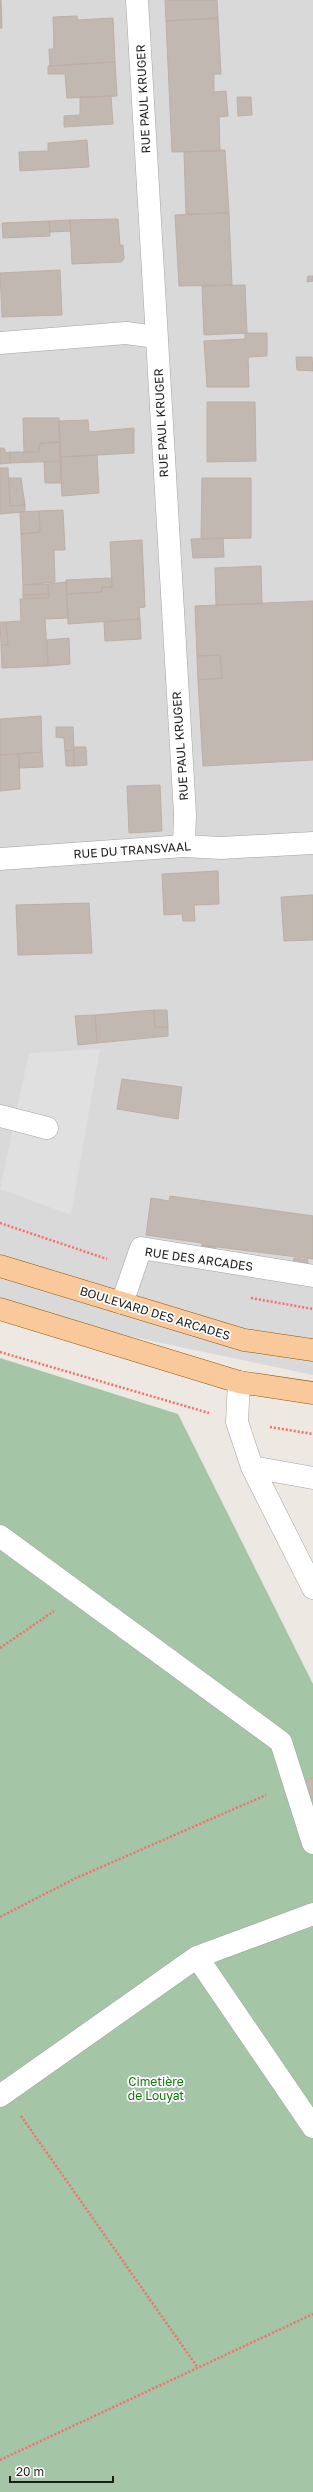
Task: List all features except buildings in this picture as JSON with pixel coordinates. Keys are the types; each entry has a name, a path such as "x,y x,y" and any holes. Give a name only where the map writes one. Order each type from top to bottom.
{"main road":[{"name":"BOULEVARD DES ARCADES","path":"0,1266 244,1340 313,1350"},
{"path":"0,1310 239,1382 313,1394"}],"street":[{"name":"RUE PAUL KRUGER","path":"137,0 185,814 184,846"},
{"path":"0,343 126,332 156,337"},
{"name":"RUE DU TRANSVAAL","path":"0,860 184,846 221,848 313,843"},
{"path":"0,1116 47,1128"},
{"name":"RUE DES ARCADES","path":"122,1303 141,1248 313,1276"},
{"path":"239,1382 237,1422 252,1467 313,1588"},
{"path":"252,1467 313,1478"},
{"path":"0,1536 281,1742 313,1842"},
{"path":"2,2094 197,1957 313,1914"},
{"path":"197,1957 313,2127"}],"path":[{"path":"0,1352 237,1422 313,1434"},
{"path":"0,1648 79,1594"},
{"path":"0,1917 74,1879 294,1782"},
{"path":"2,2094 198,2368"},
{"path":"0,2460 313,2314"}],"shaded area":[{"path":"0,0 313,0 313,1375 0,1309"},
{"path":"100,1049 71,1215 0,1189 29,1053"}],"green space":[{"name":"Cimetière de Louyat","path":"0,1358 178,1414 313,1684 313,2492 0,2492"}]}
